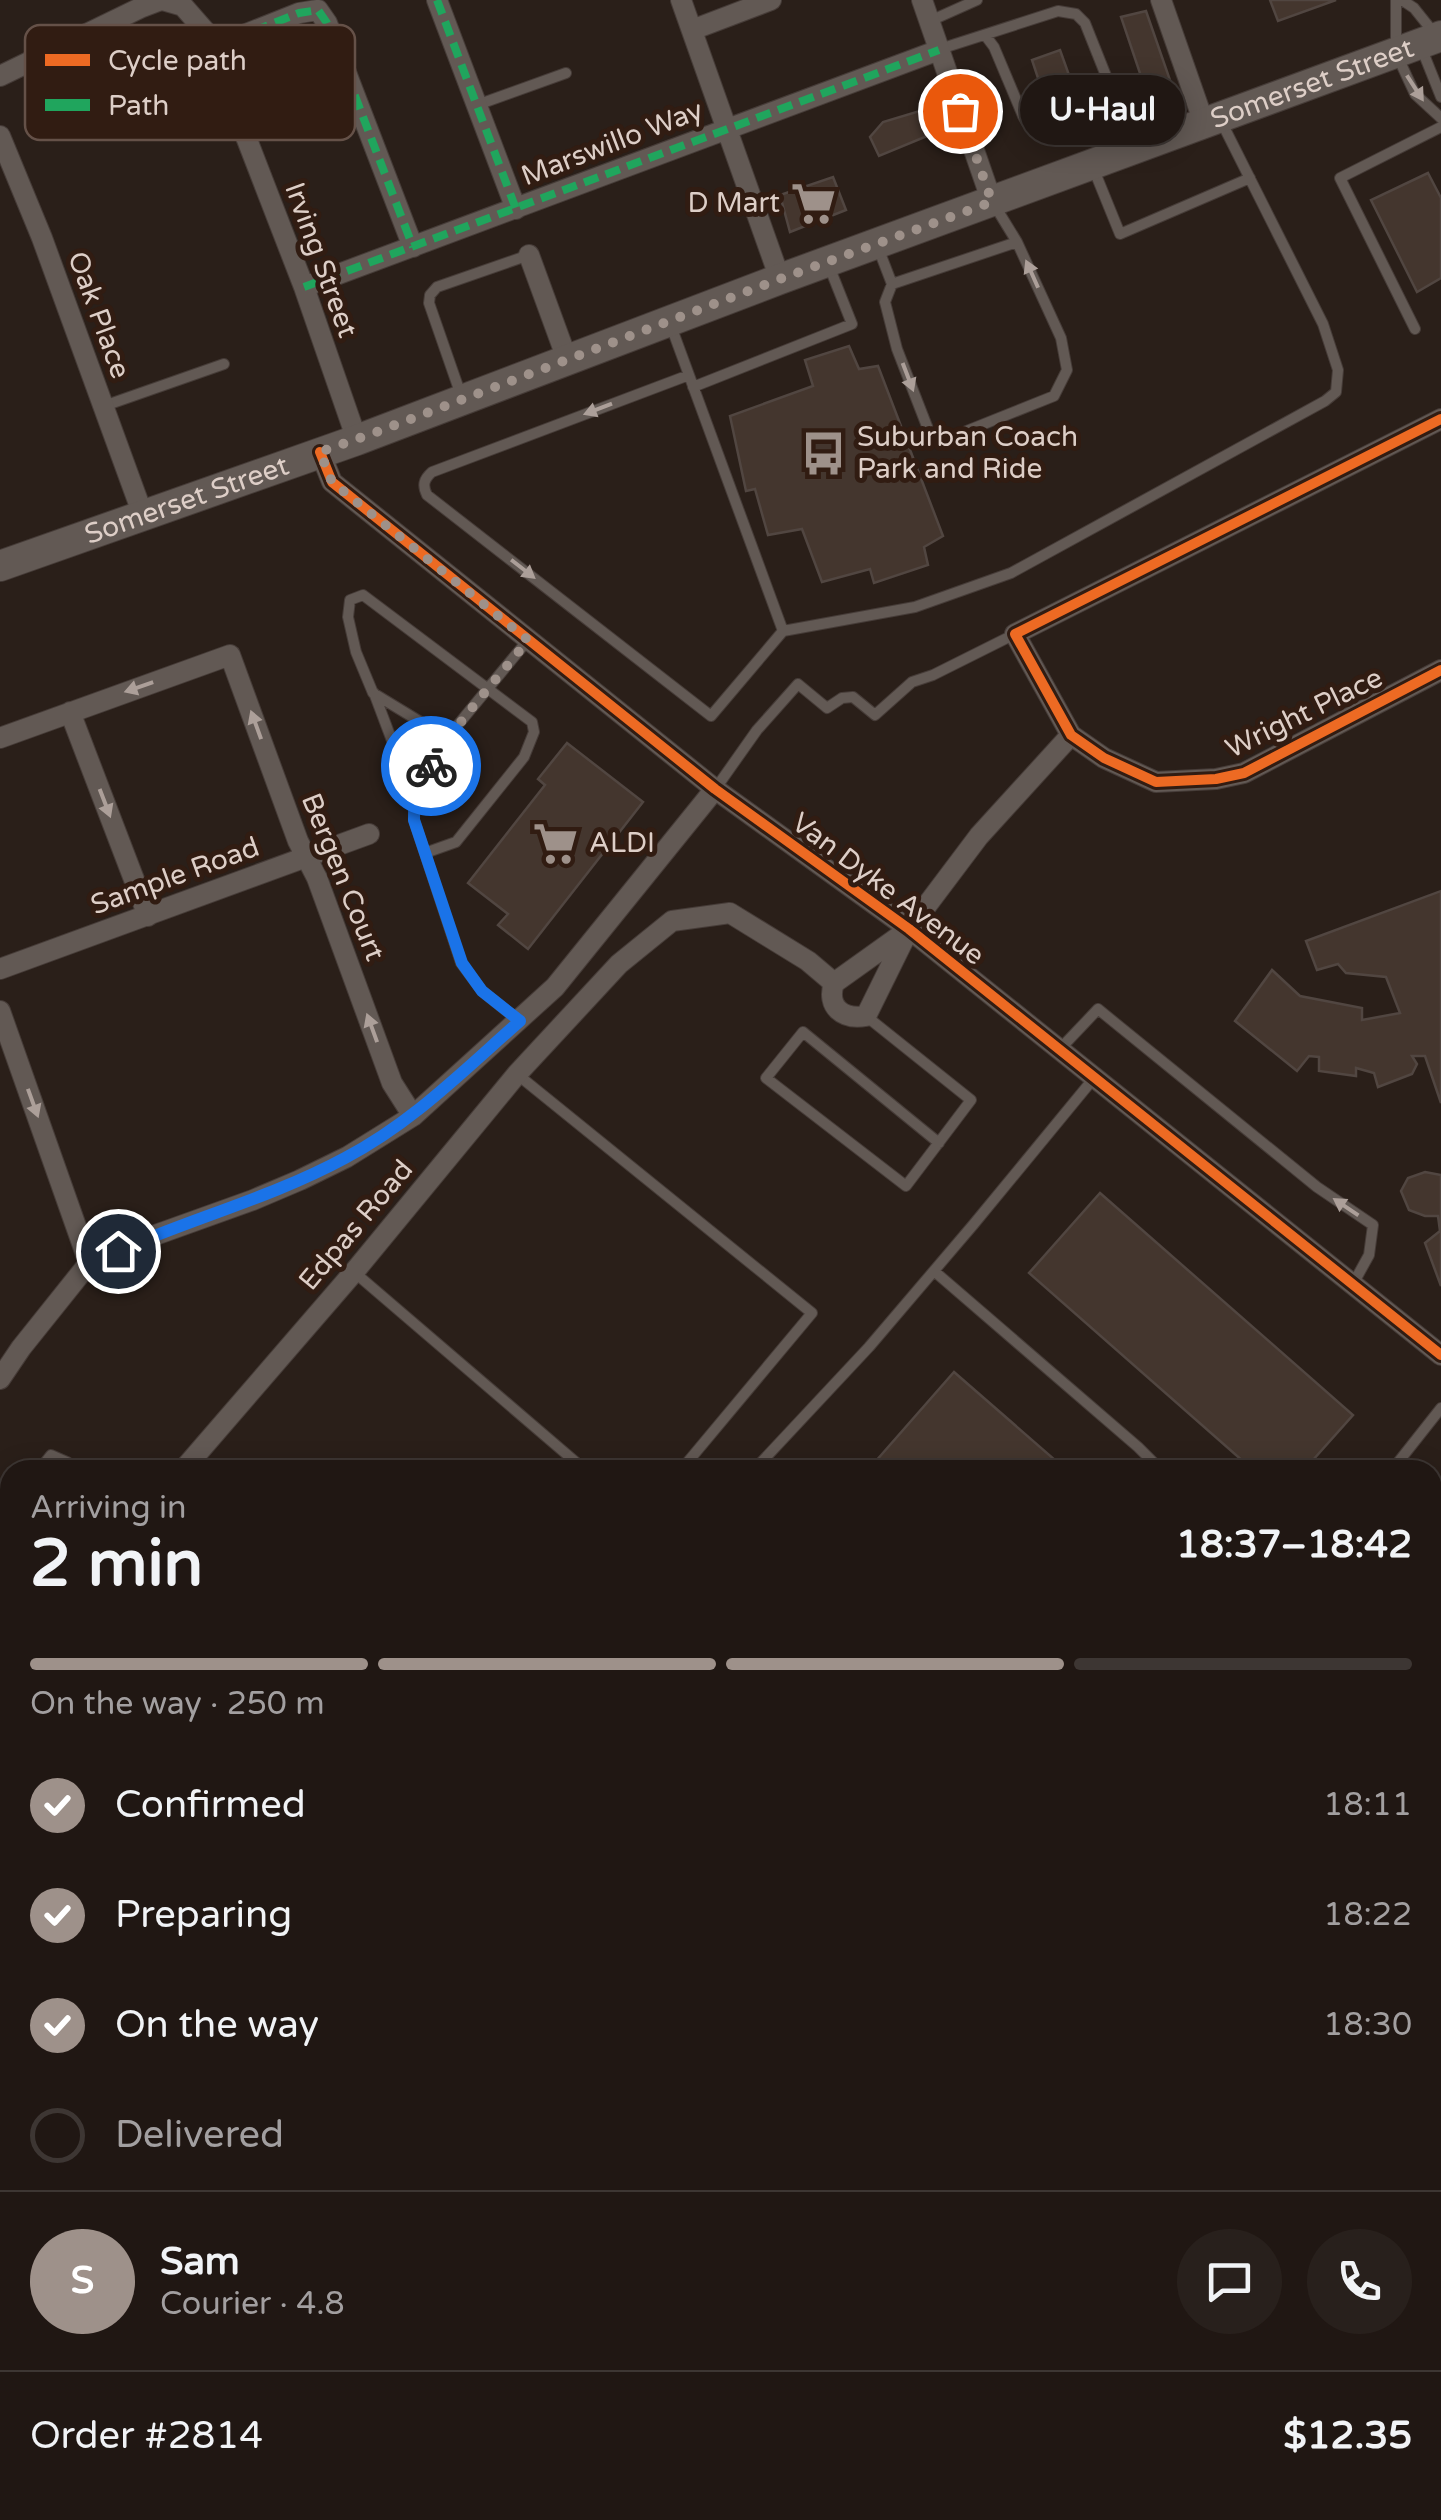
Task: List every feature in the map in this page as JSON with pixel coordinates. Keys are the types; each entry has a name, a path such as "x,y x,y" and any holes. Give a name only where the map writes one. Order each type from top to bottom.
{"main road":[{"name":"Somerset Street","path":"0,566 357,440 668,320 1423,43"}],"street":[{"path":"438,0 516,208"},
{"path":"682,0 780,279"},
{"path":"692,30 772,0"},
{"path":"922,0 992,202"},
{"path":"1161,0 1212,120"},
{"path":"105,25 155,1 170,1"},
{"name":"Irving Street","path":"170,1 183,6 200,25"},
{"path":"267,25 299,12 318,10 328,25"},
{"name":"Marswillo Way","path":"304,287 939,50"},
{"path":"0,76 25,64"},
{"path":"355,95 413,247"},
{"name":"Oak Place","path":"0,136 42,238 143,515"},
{"name":"Irving Street","path":"247,140 304,287 357,440"},
{"path":"528,255 567,359"},
{"path":"1015,634 1441,419"},
{"name":"Van Dyke Avenue","path":"320,452 332,482 715,789 910,929 1441,1356"},
{"name":"Wright Place","path":"1015,634 1071,735 1104,758 1156,782 1216,780 1244,772 1441,670"},
{"name":"Bergen Court","path":"70,712 230,655 392,1083 413,1116"},
{"path":"0,738 70,712 148,916"},
{"path":"866,1016 910,929 979,836 1071,735"},
{"path":"0,1379 90,1263 300,1180 347,1157 413,1116 555,987 715,789"},
{"name":"Sample Road","path":"0,969 369,834"},
{"name":"Edpas Road","path":"192,1460 517,1074 619,964 672,922 730,913 808,960 834,983 832,998 840,1012 866,1016"},
{"path":"834,983 910,929"},
{"path":"0,1011 90,1263"}],"lane":[{"path":"929,22 977,0"},
{"path":"1399,0 1414,8 1441,97"},
{"path":"1399,0 1423,43 1415,94 1441,118"},
{"path":"939,50 1058,11 1076,14 1085,22 1134,148"},
{"path":"985,35 994,47 1023,116 1036,130 1086,116 1100,106 1109,86"},
{"path":"477,106 566,73"},
{"path":"828,261 852,324 432,472 424,482 427,494 711,716 783,631 915,607 1011,573 1336,392 1338,370 1323,324 1250,178 1212,120"},
{"path":"1415,329 1340,178 1441,126"},
{"path":"1092,164 1120,234 1250,178"},
{"path":"876,244 892,284 885,302 897,349 930,434 954,436 1054,396 1067,370 1062,338 1017,242 992,202"},
{"path":"892,284 1017,242"},
{"path":"463,399 429,303 430,295 437,287 528,255"},
{"path":"668,320 783,631"},
{"path":"104,406 224,364"},
{"path":"414,801 356,652 348,616 350,600 363,595 532,722 534,732 524,758 456,842 425,853"},
{"path":"715,789 757,730 798,684 827,708 842,698 853,697 875,715 912,682 1015,634"},
{"path":"520,1021 482,991 462,963 414,820 414,801 418,787 448,738 528,640"},
{"path":"374,692 448,738"},
{"path":"1060,1049 1098,1009 1317,1188 1374,1225 1369,1255 1353,1285"},
{"path":"866,1016 971,1100 906,1186 766,1078 803,1032 938,1143"},
{"path":"517,1074 812,1312 689,1460"},
{"path":"763,1460 869,1347 1095,1077"},
{"path":"934,1271 1151,1460"},
{"path":"354,1272 573,1460"},
{"path":"1400,1460 1441,1408"}],"building":[{"path":"1270,0 1336,0 1278,21"},
{"path":"1146,11 1171,83 1147,94 1121,17"},
{"path":"1060,50 1079,103 1036,119 1032,107 1046,102 1032,60"},
{"path":"923,110 932,134 879,156 870,137 883,122"},
{"path":"1428,173 1441,198 1441,278 1417,292 1371,200"},
{"name":"D Mart","path":"833,177 846,210 790,232 780,195"},
{"name":"Suburban Coach Park and Ride","path":"849,346 859,369 878,366 943,536 924,547 928,565 874,583 870,569 822,582 802,529 768,535 755,489 746,491 730,416 813,386 805,360"},
{"name":"ALDI","path":"567,743 643,802 528,949 498,925 508,914 468,883 545,785 538,779"},
{"path":"1441,891 1441,1103 1425,1056 1412,1056 1417,1064 1412,1074 1378,1087 1374,1073 1356,1068 1356,1076 1319,1071 1319,1057 1309,1056 1297,1071 1235,1021 1272,970 1300,996 1362,1008 1362,1020 1400,1013 1386,977 1346,973 1338,964 1317,970 1306,941"},
{"path":"1425,1172 1441,1175 1441,1286 1425,1243 1440,1231 1438,1216 1409,1210 1401,1191 1408,1178"},
{"path":"1100,1193 1353,1415 1313,1460 1242,1460 1029,1273"},
{"path":"954,1372 1055,1460 877,1460"}],"marked path":[{"path":"437,0 516,209"},
{"path":"269,25 318,10 328,25"},
{"path":"304,287 939,50"},
{"path":"355,96 413,247"}],"cycle path":[{"path":"1441,419 1015,634 1071,735 1104,758 1156,782 1216,779 1244,773 1441,670"},
{"path":"320,452 332,482 715,789 909,929 1441,1355"}],"way so far":[{"path":"431,766 448,738 528,640 332,482 320,452 992,202 960,111"}],"place":[{"name":"U-Haul","path":"960,111"},
{"name":"D Mart","path":"813,203"},
{"name":"Suburban Coach Park and Ride","path":"824,453"},
{"name":"ALDI","path":"556,843"}],"route":[{"path":"118,1251 253,1200 347,1157 413,1116 520,1021 482,991 462,963 414,820 418,787 431,766"}]}
